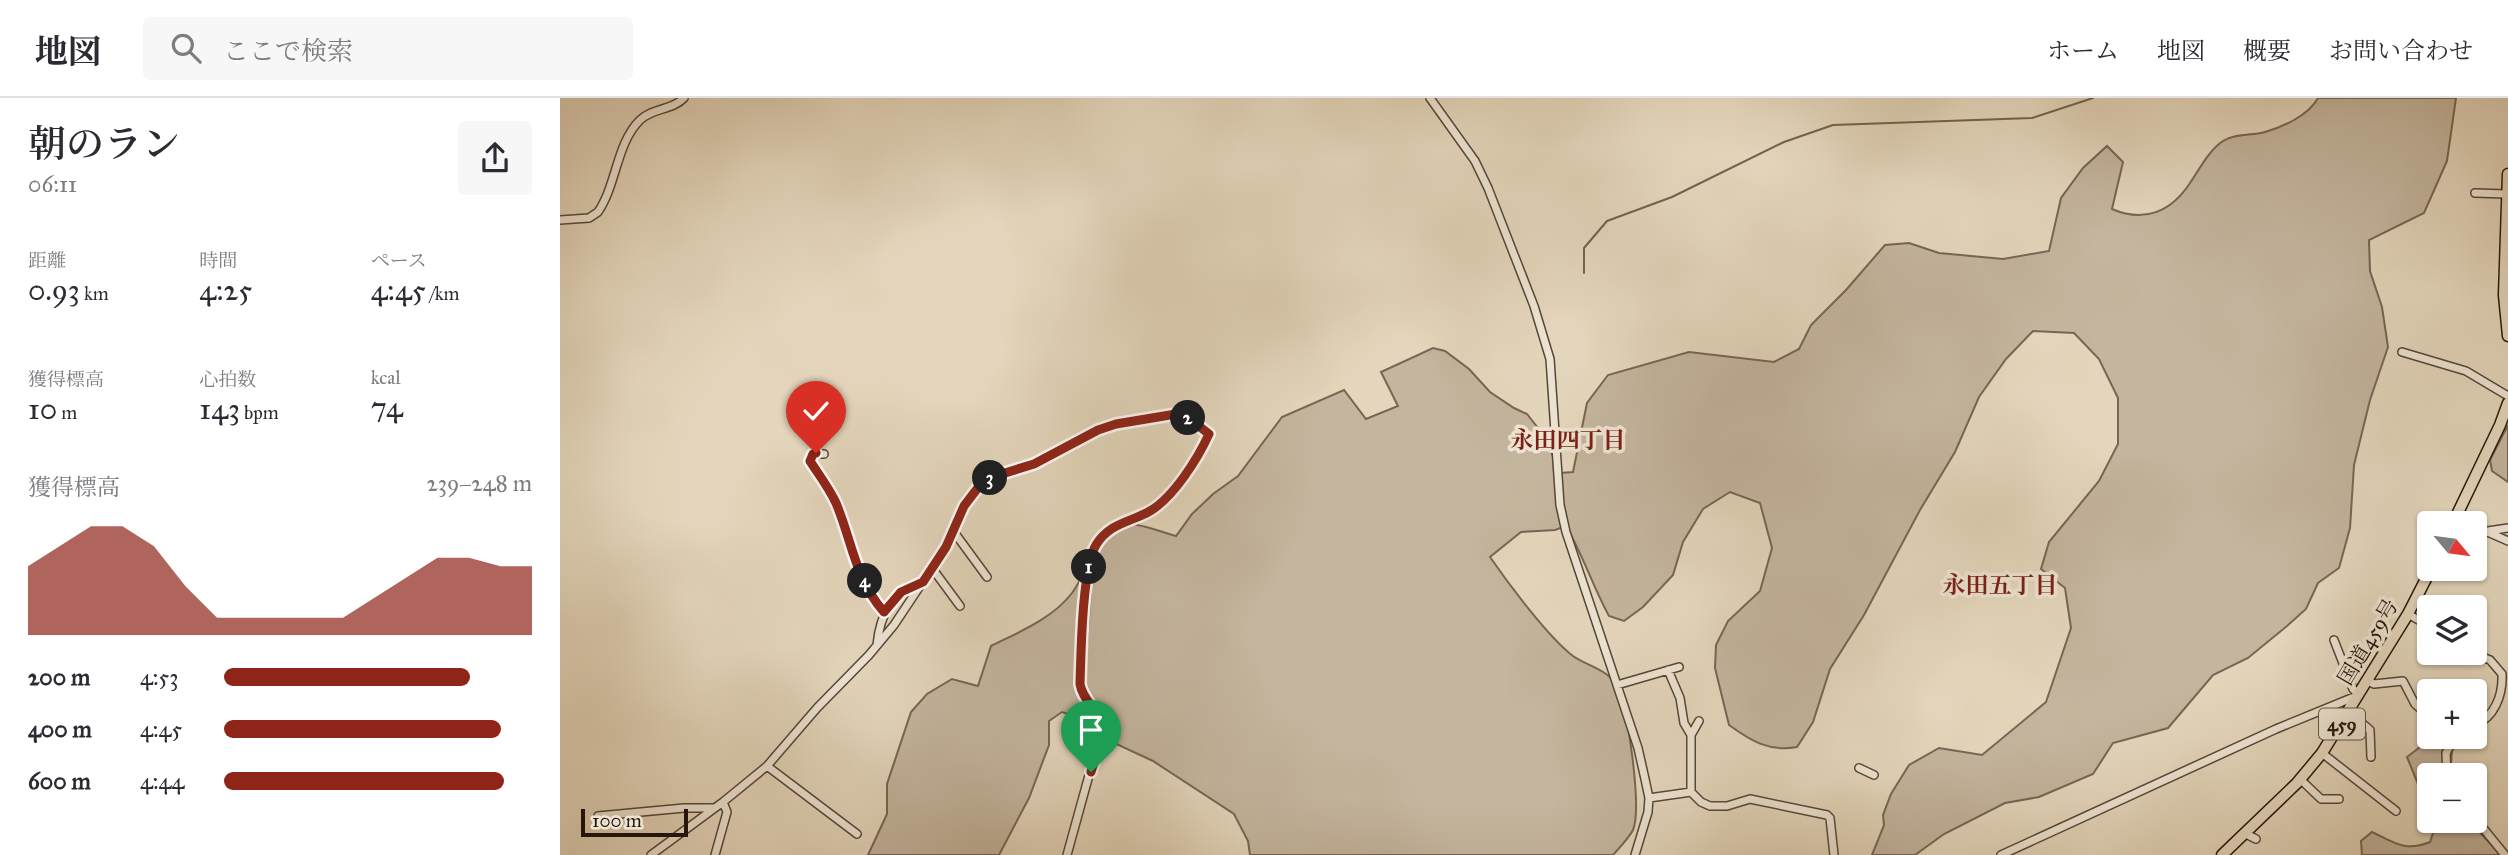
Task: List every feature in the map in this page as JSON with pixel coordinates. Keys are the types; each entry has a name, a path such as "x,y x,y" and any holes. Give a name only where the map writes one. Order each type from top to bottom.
{"highway":[{"path":"2508,174 2504,295 2508,336"},
{"path":"2460,511 2504,427 2508,403"},
{"name":"国道459号","path":"2222,855 2300,779 2322,753 2360,695 2425,581"}],"street":[{"path":"560,220 589,218 598,212 635,127 648,114 680,103 684,98"},
{"path":"1430,98 1475,161 1488,188 1534,306 1550,359 1557,474 1566,532 1638,748 1649,798 1645,827 1635,855"},
{"path":"2475,193 2506,194"},
{"path":"2402,352 2466,371 2508,396"},
{"path":"651,855 767,766 817,708 877,646 932,568 954,532 964,506 980,485 992,477 1034,464 1098,430 1116,424 1182,413 1209,434 1187,472 1149,512 1110,529 1092,553 1087,577 1080,684 1081,691 1099,718 1102,728 1067,855"},
{"path":"824,454 813,454 810,461 835,502 854,561 884,612"},
{"path":"2487,532 2508,528"},
{"path":"954,532 987,577"},
{"path":"2487,532 2508,541"},
{"path":"932,568 960,607"},
{"path":"877,646 878,630 884,612 901,592 923,582"},
{"path":"2408,614 2417,619"},
{"path":"2001,855 2276,729 2360,695 2353,689 2334,640"},
{"path":"2487,659 2500,668 2502,679 2500,694 2487,719"},
{"path":"1617,685 1679,667"},
{"path":"1668,670 1680,698 1684,723 1691,735"},
{"path":"2368,681 2374,684 2403,681 2417,706"},
{"path":"2500,694 2508,700"},
{"path":"2346,717 2370,730 2371,757"},
{"path":"1699,721 1691,735 1690,792 1710,806 1727,806 1750,799 1827,815 1830,818 1835,855"},
{"path":"2322,753 2396,811"},
{"path":"767,766 857,834"},
{"path":"1859,768 1874,775"},
{"path":"2300,779 2321,799 2339,799"},
{"path":"1649,798 1690,792"},
{"path":"715,855 727,812 723,802"},
{"path":"598,816 714,808"},
{"path":"2244,833 2256,839"},
{"path":"2487,833 2505,855"}],"shaded area":[{"path":"2318,98 2456,98 2447,161 2424,213 2369,240 2370,271 2382,307 2388,347 2370,400 2354,465 2350,528 2339,568 2318,583 2306,609 2287,626 2248,658 2213,675 2168,728 2113,743 2093,774 2039,797 2005,803 1944,834 1915,855 1872,855 1884,825 1883,815 1891,794 1909,765 1939,748 1982,755 2046,702 2071,628 2065,588 2041,569 2049,542 2099,481 2118,444 2118,398 2099,359 2074,333 2033,331 2006,359 1979,397 1955,452 1920,510 1864,615 1830,669 1813,722 1797,747 1778,748 1761,744 1729,725 1715,668 1716,645 1728,621 1760,591 1772,548 1760,503 1730,492 1703,509 1683,542 1673,575 1643,607 1624,621 1609,616 1566,526 1555,530 1521,532 1490,557 1552,636 1573,656 1609,676 1617,686 1629,735 1636,801 1633,830 1613,855 1250,855 1248,841 1234,814 1153,761 1097,735 1081,718 1062,712 1049,721 1049,745 1029,798 999,855 868,855 887,814 887,784 911,712 927,694 952,679 978,686 991,646 1035,624 1064,602 1103,543 1120,528 1133,524 1176,536 1192,514 1238,476 1282,417 1344,390 1366,419 1398,406 1381,372 1433,348 1445,351 1469,369 1490,392 1527,414 1545,437 1560,473 1573,472 1587,403 1608,375 1689,352 1774,362 1799,349 1811,325 1885,245 1909,243 1939,253 2003,259 2049,251 2061,198 2083,168 2107,146 2123,162 2112,209 2146,215 2165,208 2183,193 2209,155 2223,141 2287,124 2308,110"},
{"path":"2508,425 2508,482 2492,471 2490,460"},
{"path":"2417,749 2452,749 2451,763 2417,763 2417,782 2407,757"},
{"path":"2372,832 2407,846 2430,842 2433,833 2480,833 2501,855 2362,855 2361,841"}],"waterway":[{"path":"1584,273 1584,248 1607,221 1672,197 1784,142 1833,125 2032,118 2093,98"}],"district":[{"name":"永田四丁目","path":"1568,440"},
{"name":"永田五丁目","path":"2000,585"}],"route":[{"path":"816,453 810,461 829,489 841,517 854,561 884,612 901,592 923,582 946,547 969,497 992,477 1034,464 1098,430 1116,424 1182,413 1209,434 1187,472 1169,494 1149,512 1110,529 1092,553 1087,577 1080,666 1081,691 1099,718 1102,728 1091,772"}]}
